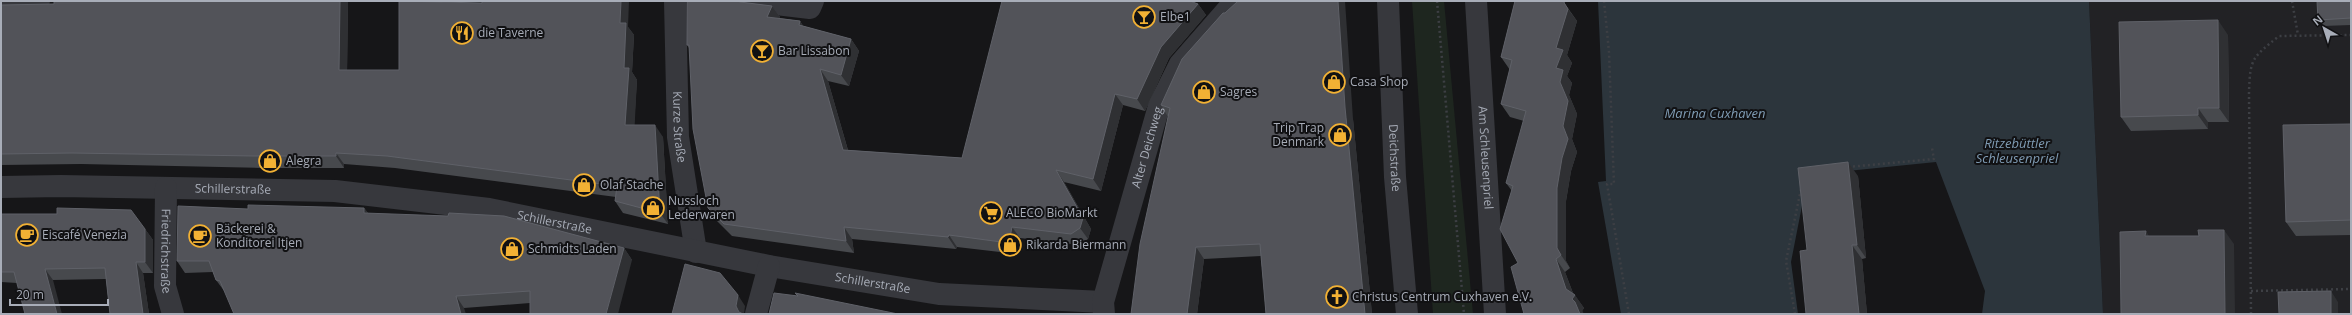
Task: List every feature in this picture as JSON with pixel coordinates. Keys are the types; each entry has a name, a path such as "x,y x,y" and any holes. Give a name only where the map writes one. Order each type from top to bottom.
{"street":[{"path":"1,2 39,1"},
{"name":"Kurze Straße","path":"675,1 678,137 696,252"},
{"path":"750,1 810,8 813,1"},
{"name":"Alter Deichweg","path":"1104,308 1159,106 1180,64 1235,1"},
{"name":"Deichstraße","path":"1388,1 1395,177 1407,314"},
{"name":"Am Schleusenpriel","path":"1476,1 1495,314"},
{"name":"Schillerstraße","path":"1,187 335,191 489,209 769,266 939,294 1104,308"},
{"name":"Friedrichstraße","path":"166,188 165,286 173,314"},
{"path":"756,314 769,266"}],"path":[{"path":"1437,1 1464,314"},
{"path":"1604,1 1609,52 1614,184 1607,184 1629,314"},
{"path":"2292,1 2298,35"},
{"path":"2252,314 2250,69 2253,58 2279,36 2351,35"},
{"path":"1843,168 1934,159 1932,148"},
{"path":"1795,314 1786,261 1802,186"},
{"path":"2251,291 2351,289"}],"shaded area":[{"path":"1412,1 1444,1 1473,314 1433,314"},
{"path":"2089,1 2351,1 2351,314 2103,314"}],"water":[{"name":"Marina Cuxhaven","path":"1598,1 2089,1 2103,314 1982,314 1985,291 1936,162 1808,175 1791,262 1798,314 1621,314 1598,182 1606,181"}],"building":[{"path":"54,1 340,1 339,70 399,70 399,1 482,3 482,1 621,1 620,23 626,23 624,68 629,68 625,125 655,125 660,213 615,201 617,186 387,156 336,153 336,156 72,153 1,154 1,5 54,4"},
{"path":"687,1 738,1 772,6 767,17 800,21 799,25 851,39 841,75 820,69 843,150 962,158 1002,1 1190,1 1198,4 1161,47 1137,99 1115,94 1093,179 1056,170 1083,218 1080,228 1071,234 1012,227 1009,243 949,235 948,237 844,227 846,241 724,224 708,208 693,129 689,45 687,45"},
{"path":"1238,1 1338,1 1345,107 1365,314 1266,314 1260,244 1196,247 1187,314 1131,314 1140,244 1170,108 1161,105 1182,59 1223,13 1225,13"},
{"path":"1515,1 1563,1 1568,9 1556,48 1563,50 1556,68 1563,70 1560,82 1568,101 1563,126 1568,139 1562,158 1557,188 1557,248 1561,255 1556,259 1566,289 1575,295 1572,299 1575,302 1580,314 1524,314 1511,267 1518,263 1500,229 1513,186 1506,183 1526,111 1501,104 1512,60 1501,57"},
{"path":"2317,1 2351,1 2351,18 2318,20"},
{"path":"2218,20 2219,108 2198,108 2198,115 2121,117 2119,22"},
{"path":"2351,124 2351,220 2286,222 2283,125"},
{"path":"1848,162 1857,245 1852,245 1859,314 1806,314 1800,251 1807,250 1798,168"},
{"path":"248,205 364,208 364,213 448,216 449,213 504,216 624,248 606,314 530,314 530,291 456,296 461,314 234,314 220,281 216,280 209,261 177,261 178,206 248,209"},
{"path":"57,208 131,210 145,229 145,262 136,262 143,314 110,314 105,268 45,269 57,314 25,314 14,272 1,272 1,214 57,214"},
{"path":"2198,230 2224,230 2225,314 2121,314 2120,232 2146,231 2145,236 2199,236"},
{"path":"685,264 720,273 738,295 736,306 739,312 743,314 672,314"},
{"path":"2331,291 2331,314 2279,314 2278,292"},
{"path":"774,293 798,296 795,293 898,314 769,314"}],"place":[{"name":"Elbe1","path":"1144,17"},
{"name":"die Taverne","path":"462,33"},
{"name":"Bar Lissabon","path":"762,51"},
{"name":"Casa Shop","path":"1334,82"},
{"name":"Sagres","path":"1204,92"},
{"name":"Trip Trap Denmark","path":"1340,135"},
{"name":"Alegra","path":"270,161"},
{"name":"Olaf Stache","path":"584,185"},
{"name":"Nussloch Lederwaren","path":"653,208"},
{"name":"ALECO BioMarkt","path":"991,213"},
{"name":"Eiscafé Venezia","path":"27,235"},
{"name":"Bäckerei & Konditorei Itjen","path":"200,236"},
{"name":"Rikarda Biermann","path":"1010,245"},
{"name":"Schmidts Laden","path":"512,249"},
{"name":"Christus Centrum Cuxhaven e.V.","path":"1337,297"}],"water label":[{"name":"Ritzebüttler Schleusenpriel","path":"2017,150"}]}
